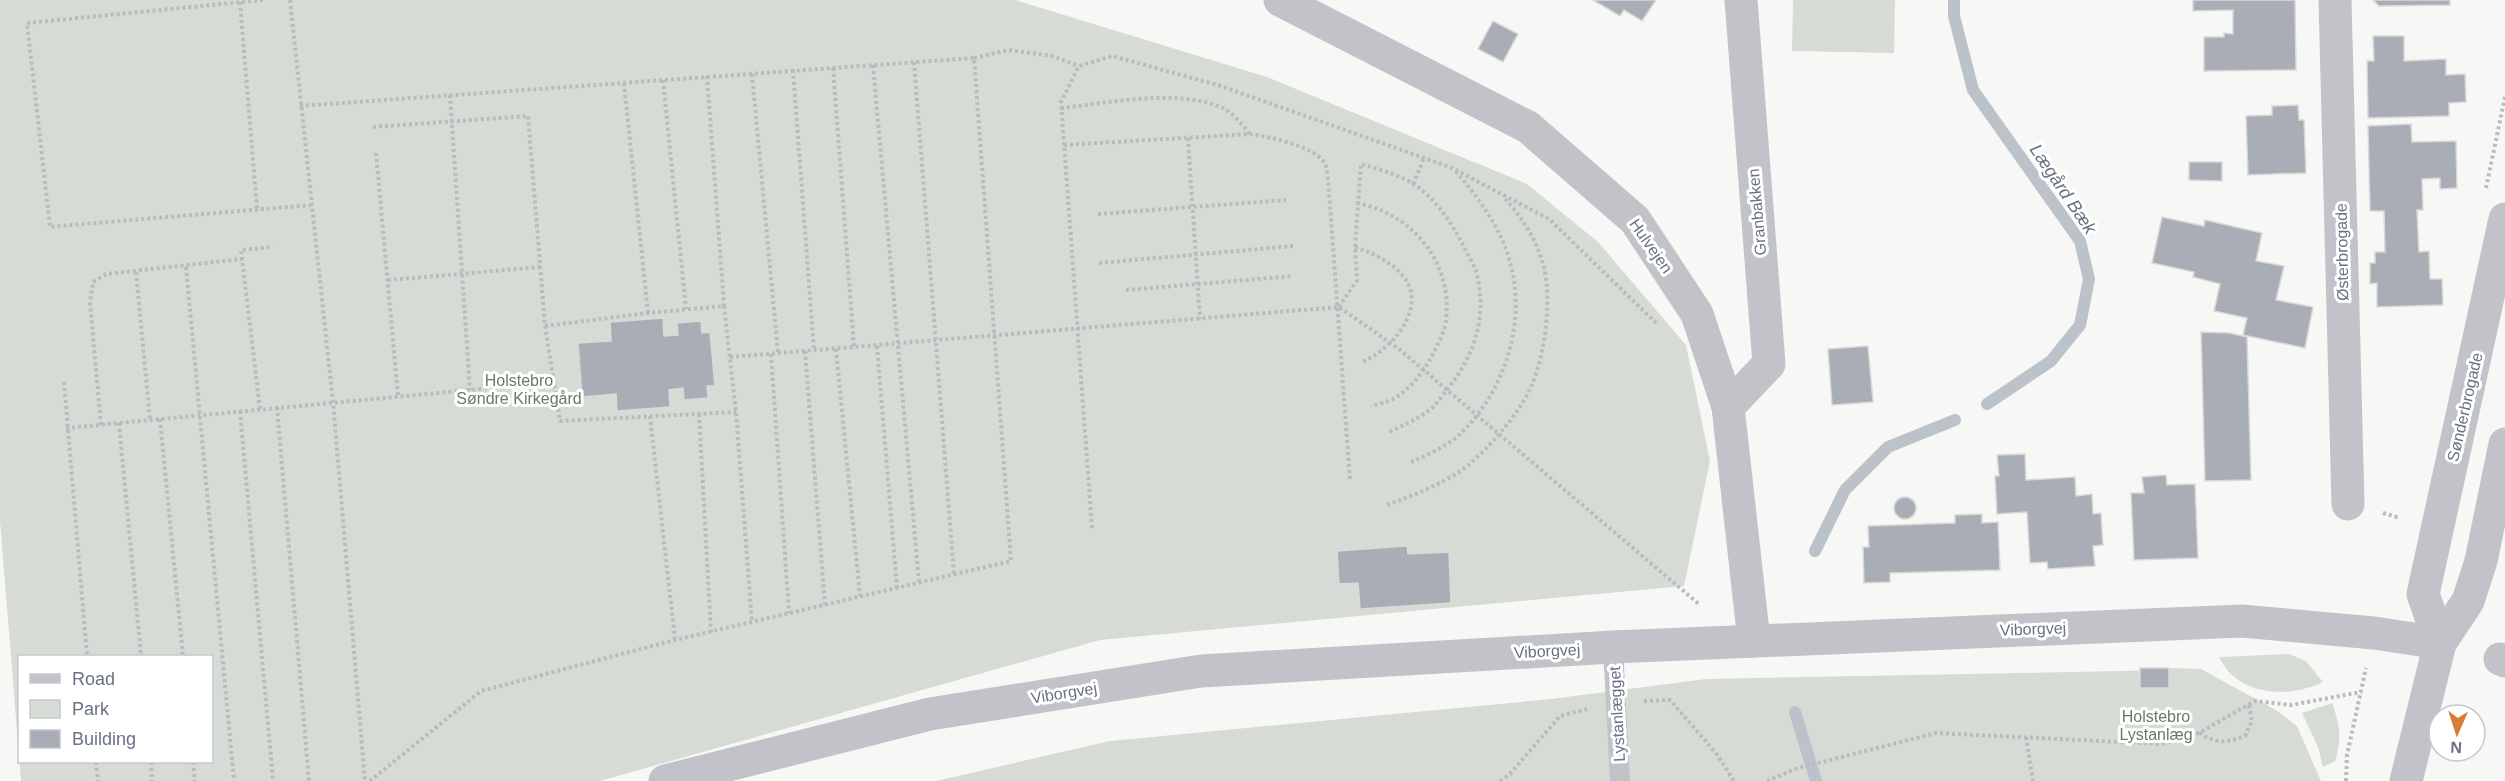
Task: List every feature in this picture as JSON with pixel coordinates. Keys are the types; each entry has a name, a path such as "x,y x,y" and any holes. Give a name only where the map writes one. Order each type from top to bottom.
{"street":[{"name":"Hulvejen","path":"1280,0 1527,127 1635,220 1697,314 1728,407 1754,640"},
{"name":"Granbakken","path":"1728,407 1769,364 1741,0"},
{"name":"Østerbrogade","path":"2335,0 2348,504"},
{"name":"Sønderbrogade","path":"2440,643 2423,594 2505,219"},
{"path":"2406,781 2440,643 2468,601 2481,561 2505,444"},
{"name":"Viborgvej","path":"665,781 930,714 1201,670 1754,640 2242,621 2374,633 2440,643"}],"lane":[{"name":"Lystanlægget","path":"1613,647 1620,781"}],"path":[{"path":"263,0 27,23 50,228 311,204"},
{"path":"290,0 333,402 365,781"},
{"path":"240,2 257,209"},
{"path":"300,106 974,58 1010,50 1052,56 1079,66 1112,56 1221,86 1453,169 1549,219 1658,326 1697,314"},
{"path":"370,781 481,691 675,640 1011,561 974,58"},
{"path":"914,62 954,574"},
{"path":"873,65 896,344 919,582"},
{"path":"1079,66 1061,102 1061,108 1092,528"},
{"path":"833,68 854,347"},
{"path":"793,70 814,350"},
{"path":"752,74 778,353"},
{"path":"707,76 724,306 736,412 752,622"},
{"path":"663,80 686,309"},
{"path":"624,82 648,313"},
{"path":"450,95 470,390"},
{"path":"1061,108 1155,99 1193,100 1225,109 1251,134"},
{"path":"373,127 528,116 545,326 560,421 736,412"},
{"path":"1064,145 1251,134 1266,136 1313,152 1324,163 1328,178 1339,308 1350,480"},
{"path":"1188,138 1200,319"},
{"path":"376,153 398,396"},
{"path":"1413,184 1424,158"},
{"path":"1339,308 1356,280 1355,247 1361,164 1392,173 1413,184 1434,200 1450,221 1475,269 1480,298 1480,318 1470,355 1462,372 1433,407 1412,422 1387,433"},
{"path":"1411,462 1459,436 1487,402 1509,353 1515,321 1515,287 1510,261 1501,236 1481,203 1453,169"},
{"path":"1387,505 1436,485 1465,467 1518,409 1530,389 1545,339 1544,268 1528,229 1515,208 1499,193"},
{"path":"1098,214 1286,201"},
{"path":"1357,203 1377,208 1400,220 1416,232 1439,264 1446,289 1446,322 1438,344 1423,370 1409,388 1393,399 1371,406"},
{"path":"1100,263 1293,246"},
{"path":"260,409 241,250 273,247"},
{"path":"1355,247 1388,263 1403,276 1411,290 1406,321 1390,345 1377,356 1362,362"},
{"path":"101,425 90,303 93,282 106,274 186,267 242,259"},
{"path":"186,267 234,781"},
{"path":"388,280 541,267"},
{"path":"136,271 150,420"},
{"path":"1126,290 1292,276"},
{"path":"545,326 724,306"},
{"path":"730,357 1339,308 1399,349 1700,605"},
{"path":"877,346 897,588"},
{"path":"836,349 860,596"},
{"path":"805,351 825,605"},
{"path":"771,354 789,614"},
{"path":"66,428 470,390 554,379"},
{"path":"64,382 66,428 87,655"},
{"path":"277,407 309,781"},
{"path":"240,411 273,781"},
{"path":"699,414 711,632"},
{"path":"650,416 675,640"},
{"path":"160,419 183,655"},
{"path":"119,423 141,655"},
{"path":"2346,781 2348,755 2374,633"},
{"path":"1767,781 1795,768 1936,733 2161,744 2199,733 2255,701 2291,705 2361,692"},
{"path":"1500,781 1510,774 1560,716 1616,701 1670,700 1716,753 1734,781"},
{"path":"2199,733 2215,742 2232,741 2246,736 2252,721 2248,705"},
{"path":"2026,737 2033,781"},
{"path":"96,763 98,781"},
{"path":"151,763 152,781"},
{"path":"193,763 195,781"}],"green space":[{"name":"Holstebro Søndre Kirkegård","path":"0,0 1015,0 1267,77 1527,184 1598,242 1686,345 1710,461 1684,586 1100,640 600,781 21,781 20,763 213,763 213,655 18,655 18,744 0,521"},
{"path":"1793,0 1895,0 1894,53 1792,51"},
{"path":"2289,654 2306,661 2323,682 2295,691 2279,692 2251,687 2238,680 2227,670 2219,657"},
{"name":"Holstebro Lystanlæg","path":"2170,668 2201,669 2276,710 2297,726 2321,781 936,781 1110,741 1551,699 1706,679 2170,670"},
{"path":"2332,703 2337,718 2339,746 2335,761 2323,767 2318,747 2302,713"}],"building":[{"path":"1593,0 1656,0 1642,21 1624,10 1620,16"},
{"path":"2193,0 2295,0 2296,70 2204,71 2204,37 2224,37 2224,33 2233,34 2233,10 2193,11"},
{"path":"2373,0 2450,0 2450,5 2379,6"},
{"path":"1493,21 1518,34 1503,62 1478,49"},
{"path":"2373,36 2404,36 2404,61 2446,59 2446,75 2465,74 2466,102 2449,103 2449,116 2368,118 2367,61 2374,61"},
{"path":"2298,105 2299,120 2304,120 2306,173 2248,175 2246,116 2272,115 2272,106"},
{"path":"2411,124 2412,142 2456,141 2457,188 2440,189 2440,178 2422,179 2423,210 2417,210 2419,252 2429,251 2430,279 2442,279 2443,305 2377,307 2377,283 2370,284 2370,263 2375,263 2375,252 2385,252 2384,211 2370,211 2368,126"},
{"path":"2189,162 2222,162 2222,181 2189,180"},
{"path":"2162,217 2204,226 2205,220 2262,233 2256,261 2284,266 2276,300 2313,307 2305,348 2243,335 2247,318 2214,311 2220,284 2193,277 2194,272 2152,263"},
{"path":"663,318 664,336 678,335 677,323 701,321 702,333 710,332 715,386 707,386 708,398 684,400 683,388 669,390 670,407 617,411 616,394 582,397 578,343 611,341 610,322"},
{"path":"2201,332 2230,333 2247,337 2251,480 2205,481"},
{"path":"1868,346 1873,402 1832,405 1828,349"},
{"path":"2025,454 2026,480 2075,477 2076,496 2092,494 2093,514 2101,513 2103,545 2093,546 2095,566 2048,569 2047,562 2030,563 2027,512 1997,514 1995,476 1999,476 1997,455"},
{"path":"2166,475 2167,485 2195,484 2198,558 2134,560 2131,493 2144,493 2142,477"},
{"path":"1905,497 1913,500 1916,508 1913,516 1905,519 1897,516 1894,508 1897,500"},
{"path":"1982,514 1982,523 1998,522 2000,570 1890,573 1890,582 1864,583 1863,547 1869,547 1868,526 1955,523 1955,515"},
{"path":"1407,546 1408,554 1449,552 1451,603 1360,609 1358,583 1339,584 1337,551"},
{"path":"2140,668 2169,668 2169,688 2140,688"}],"waterway":[{"name":"Lægård Bæk","path":"1954,0 1954,16 1973,90 2080,241 2089,279 2080,325 2051,361 1987,404"},
{"name":"Lægård Bæk","path":"1815,551 1845,490 1888,447 1955,420"},
{"name":"Lægård Bæk","path":"1795,712 1816,781"}]}
